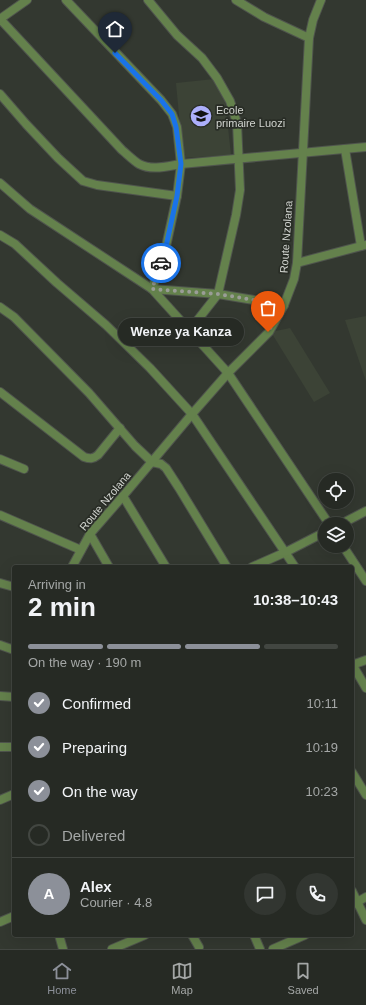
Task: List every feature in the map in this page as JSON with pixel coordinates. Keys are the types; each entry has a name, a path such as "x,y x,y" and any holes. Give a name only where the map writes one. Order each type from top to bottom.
{"street":[{"path":"28,0 0,19 122,150 139,164 148,167 161,168 181,164 366,147"},
{"path":"66,0 161,100 172,114 176,127 181,164 177,196 165,251 152,289"},
{"path":"148,0 177,35 202,58 217,78 230,101 237,123 240,190 236,215 218,294 189,331"},
{"path":"236,0 264,17 309,38"},
{"name":"Route Nzolana","path":"73,565 90,534 228,373 268,332 284,305 294,279 297,263 309,38 321,0"},
{"path":"0,94 58,158 83,181 97,185 177,196"},
{"path":"297,263 363,245 345,149"},
{"path":"0,183 30,209 152,289 228,373 324,517"},
{"path":"0,235 15,244 106,325 150,368 192,414 294,565"},
{"path":"152,289 218,294 284,305"},
{"path":"0,307 14,317 79,382 152,462 161,464 166,468 226,565"},
{"path":"0,392 84,457 89,459 98,455 120,428"},
{"path":"0,460 24,469"},
{"path":"124,496 165,565"},
{"path":"354,517 366,511"},
{"path":"0,515 82,550"},
{"path":"90,534 108,565"},
{"path":"257,565 318,536"},
{"path":"348,553 366,581"},
{"path":"0,583 12,587"},
{"path":"0,645 12,649"},
{"path":"354,664 366,660"},
{"path":"354,668 366,688"},
{"path":"0,696 12,696"},
{"path":"0,747 12,747"},
{"path":"354,775 366,795"},
{"path":"0,800 12,795"},
{"path":"366,897 355,903 366,920"},
{"path":"0,922 12,917"},
{"path":"60,937 63,949"},
{"path":"193,937 199,947"},
{"path":"255,937 260,949"},
{"path":"273,949 300,937"},
{"path":"112,949 129,938"}],"shaded area":[{"path":"214,79 225,100 231,155 183,158 176,83"},
{"path":"366,316 366,381 345,320"},
{"path":"290,328 330,393 314,402 271,332"}],"way so far":[{"path":"161,263 152,289 218,294 284,305 268,332"}],"place":[{"name":"Ecole primaire Luozi","path":"201,116"},
{"name":"Wenze ya Kanza","path":"268,332"}],"route":[{"path":"115,53 161,100 172,114 176,127 181,164 177,196 161,263"}]}
